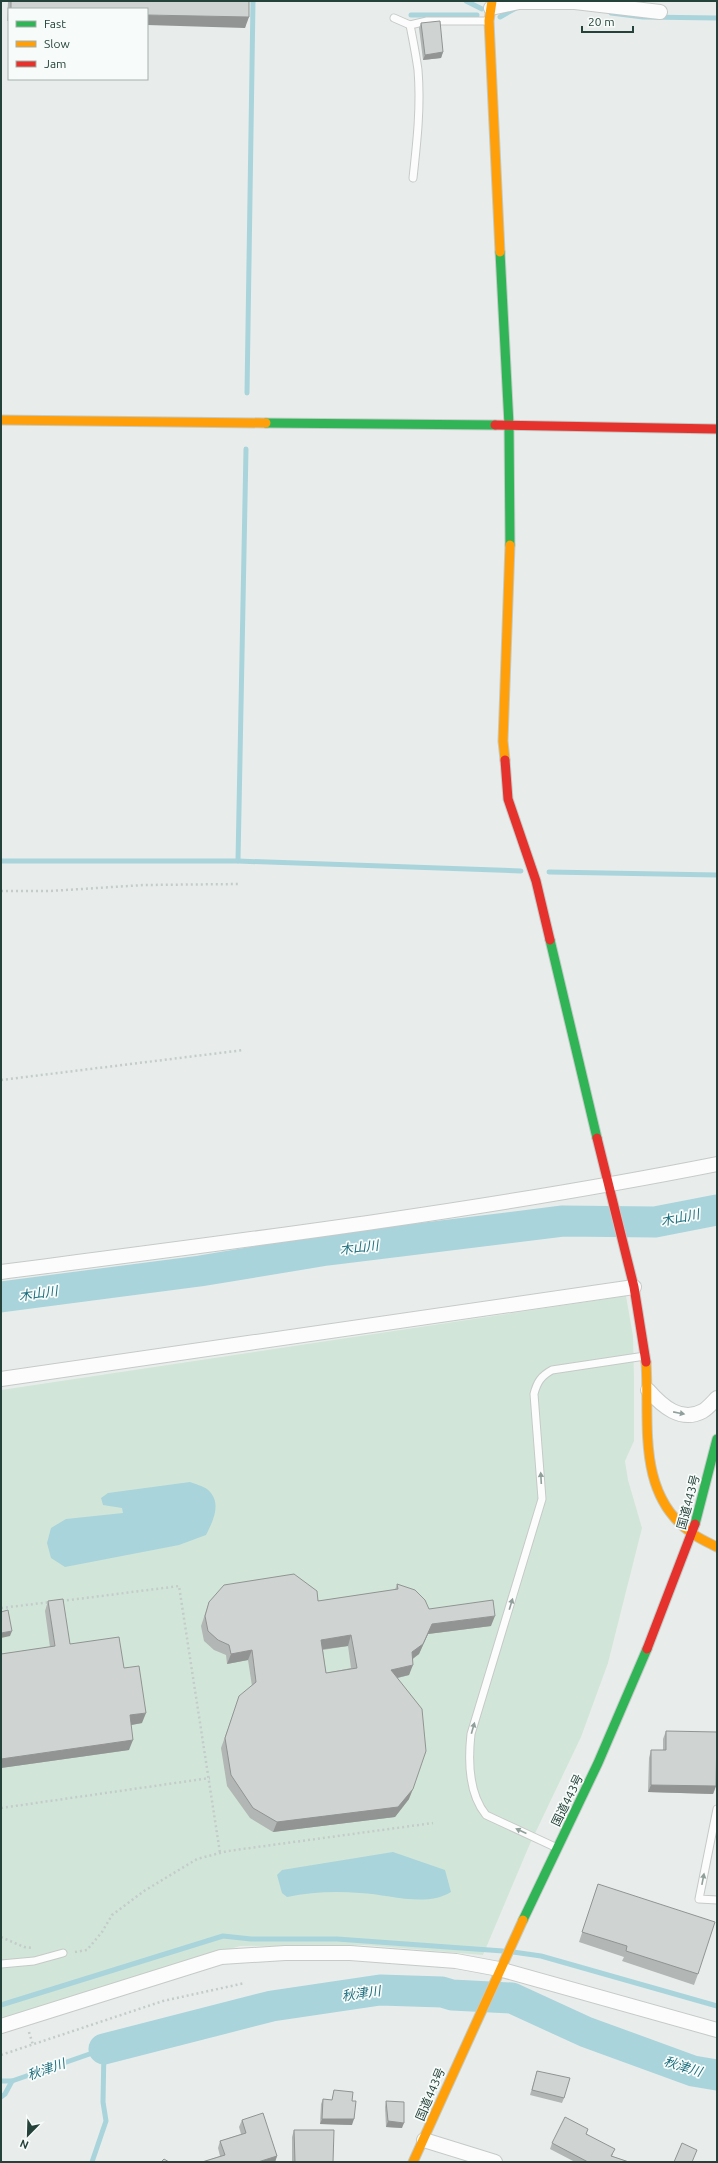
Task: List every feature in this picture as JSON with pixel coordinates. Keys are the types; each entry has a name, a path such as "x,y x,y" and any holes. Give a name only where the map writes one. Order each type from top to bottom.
{"main road":[{"path":"491,10 509,425 510,542 503,741 508,799 536,881 608,1185 633,1282 646,1356 648,1390 648,1444 651,1474 668,1510 692,1534 717,1547"},
{"path":"1,420 509,425 717,429"},
{"name":"国道443号","path":"413,2162 424,2140 464,2046 616,1721 652,1638 692,1534 717,1439"}],"street":[{"path":"491,10 519,2 575,2 660,12"},
{"path":"1,1272 264,1238 608,1185 717,1164"},
{"path":"1,1379 633,1282"},
{"path":"648,1390 660,1404 674,1412 691,1415 703,1411 717,1398"},
{"path":"1,2026 221,1957 284,1953 350,1953 502,1964 717,2030"},
{"path":"424,2140 495,2162"}],"lane":[{"path":"394,18 410,25 491,10"},
{"path":"410,25 418,71 418,138 413,178"},
{"path":"557,1848 486,1815 478,1806 474,1794 470,1768 471,1734 542,1499 534,1394 537,1383 543,1375 552,1370 646,1356"},
{"path":"717,1809 699,1899 717,1900"},
{"path":"1,1964 34,1961 63,1953"}],"path":[{"path":"1,891 50,891 144,885 240,884"},
{"path":"1,1080 244,1050"},
{"path":"1,1608 179,1586 210,1778 220,1853"},
{"path":"1,1808 210,1778"},
{"path":"63,1953 87,1950 102,1932 112,1915 144,1890 197,1859 220,1853 433,1823"},
{"path":"1,1937 24,1947 37,1949"},
{"path":"1,2055 163,2001 245,1983"}],"green space":[{"path":"626,1296 633,1336 634,1441 625,1461 628,1480 642,1528 608,1663 581,1737 529,1846 483,1955 364,1945 240,1946 1,2022 1,1390"}],"water":[{"path":"190,1482 207,1489 215,1500 216,1506 214,1518 206,1535 179,1545 65,1567 51,1558 47,1543 51,1528 66,1519 123,1513 122,1508 103,1505 101,1498 108,1493"},
{"path":"393,1852 445,1870 451,1892 441,1897 418,1900 351,1892 314,1893 287,1897 282,1893 277,1875 282,1870"}],"building":[{"path":"11,1 249,1 249,17 148,15 148,8 11,8"},
{"path":"440,21 443,52 425,55 421,23"},
{"path":"294,1574 317,1591 318,1601 398,1589 397,1584 415,1590 425,1600 429,1609 493,1600 495,1616 432,1624 423,1644 412,1652 413,1665 391,1670 422,1709 426,1751 413,1789 398,1807 277,1822 253,1808 231,1775 225,1738 239,1696 256,1682 252,1650 231,1654 229,1645 218,1640 208,1631 205,1616 209,1602 224,1585","holes":["351,1635 357,1668 326,1673 321,1640"]},
{"path":"63,1599 70,1644 119,1637 124,1668 139,1666 146,1713 130,1715 133,1740 1,1759 1,1654 55,1646 48,1601"},
{"path":"8,1610 12,1631 1,1633 1,1612"},
{"path":"666,1731 717,1732 716,1786 651,1785 651,1750 666,1750"},
{"path":"598,1884 715,1922 698,1974 626,1951 627,1946 582,1932"},
{"path":"537,2071 570,2078 564,2098 532,2090"},
{"path":"334,2090 353,2092 352,2101 356,2101 354,2119 322,2119 323,2099 332,2100"},
{"path":"386,2101 404,2102 404,2123 388,2121"},
{"path":"263,2113 277,2156 258,2162 202,2162 225,2155 220,2141 246,2133 242,2120"},
{"path":"565,2117 588,2129 586,2134 615,2149 611,2156 629,2162 588,2162 552,2143"},
{"path":"294,2130 334,2130 333,2162 295,2162"},
{"path":"682,2143 697,2150 692,2162 674,2162"},
{"path":"164,2159 169,2162 161,2162"}],"waterway":[{"path":"247,393 253,1"},
{"path":"466,1 482,9"},
{"path":"500,17 516,8"},
{"path":"611,13 643,17 717,18"},
{"path":"411,15 477,15"},
{"path":"238,861 246,449"},
{"path":"1,861 238,861 521,871"},
{"path":"549,872 717,875"},
{"name":"木山川","path":"1,1297 200,1271 327,1250 563,1221 655,1222 717,1210"},
{"path":"1,2005 223,1936 251,1939 337,1939 503,1951"},
{"path":"513,1952 541,1956 717,2006"},
{"name":"秋津川","path":"104,2049 272,2006 380,1990 442,1992 452,1995 512,1998 586,2032 693,2071 717,2075"},
{"name":"秋津川","path":"1,2081 12,2081 104,2049 103,2102 106,2121 92,2162"},
{"path":"1,2097 5,2094 12,2081"}],"traffic: fast":[{"path":"500,252 509,425 510,545"},
{"path":"266,423 495,425"},
{"path":"550,940 597,1138"},
{"path":"695,1524 717,1439"},
{"path":"523,1920 598,1763 647,1649"}],"traffic: slow":[{"path":"492,1 489,21 500,252"},
{"path":"1,420 266,423"},
{"path":"505,760 503,741 510,545"},
{"path":"646,1362 647,1432 649,1456 654,1478 662,1499 674,1518 693,1534 717,1547"},
{"path":"413,2162 523,1920"}],"traffic: jam":[{"path":"495,425 717,429"},
{"path":"505,760 508,799 536,881 550,940"},
{"path":"597,1138 634,1287 646,1362"},
{"path":"647,1649 695,1524"}]}
